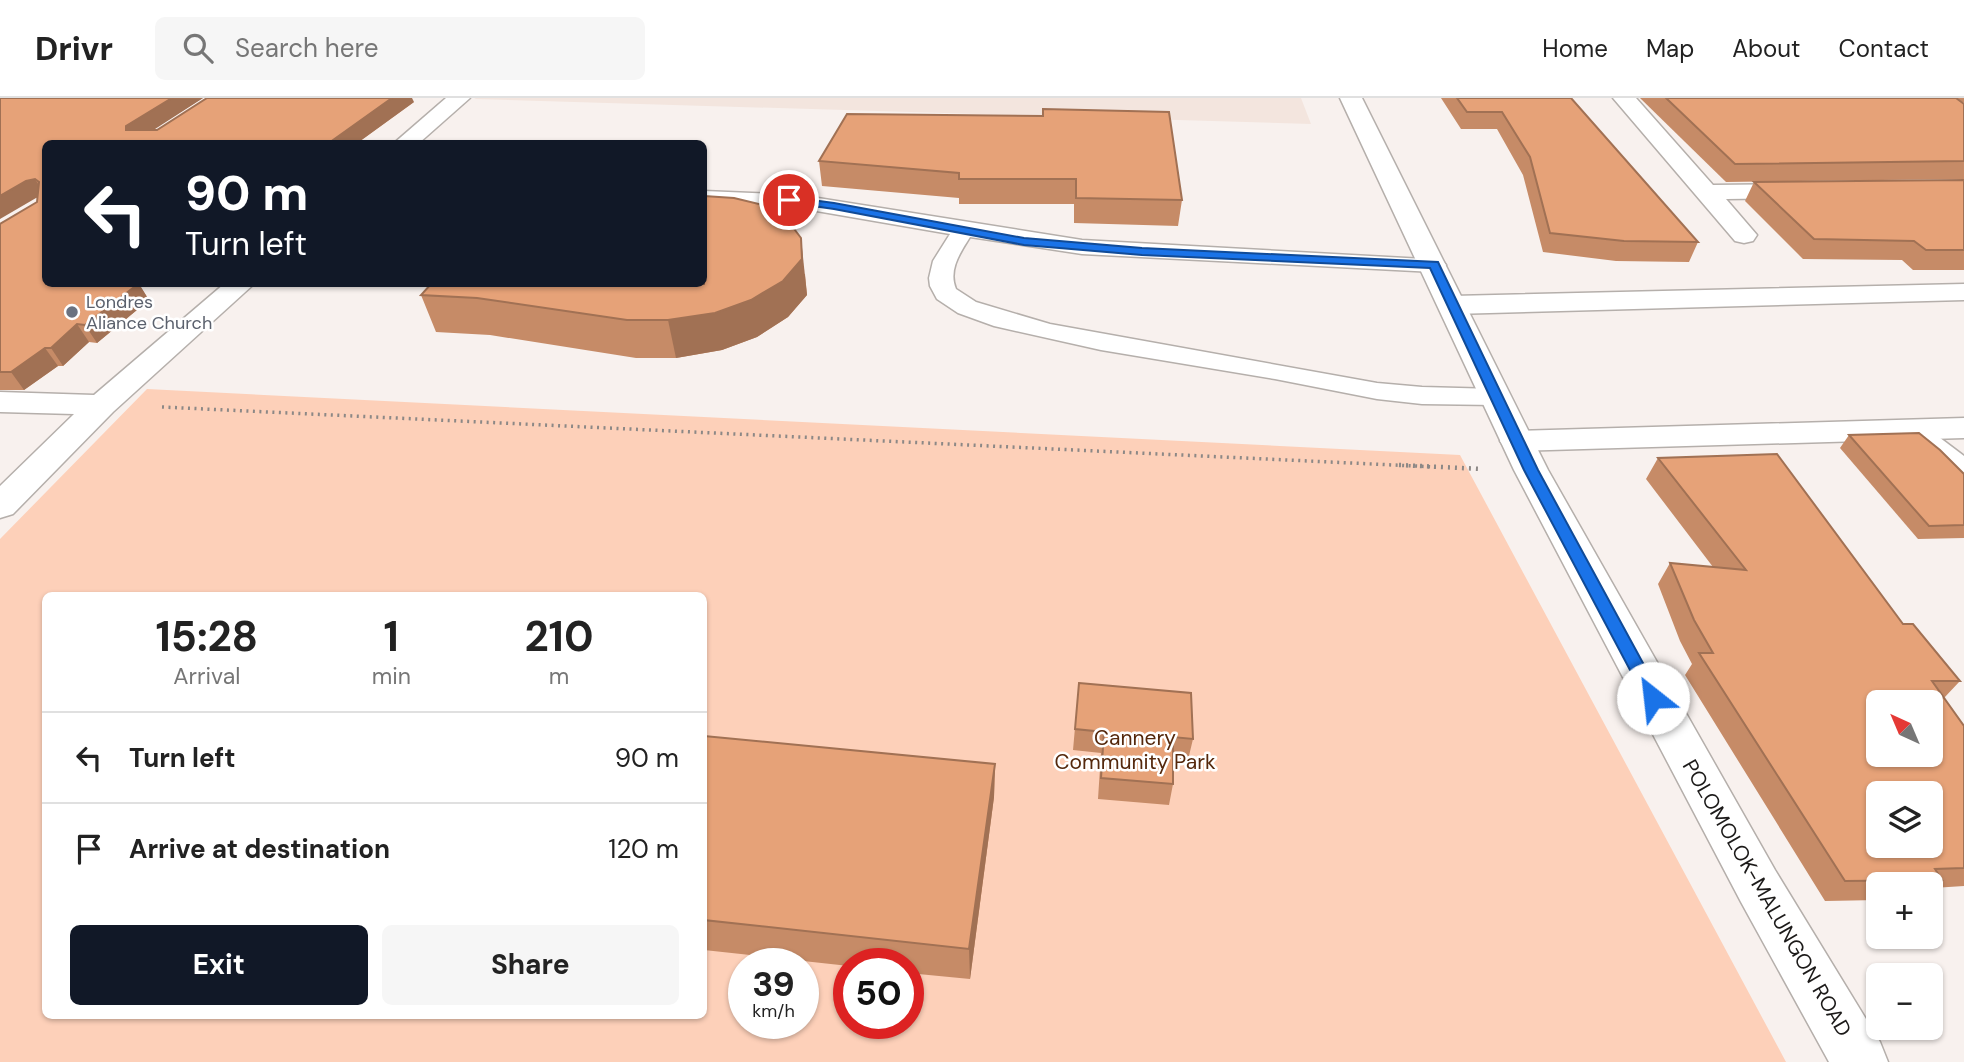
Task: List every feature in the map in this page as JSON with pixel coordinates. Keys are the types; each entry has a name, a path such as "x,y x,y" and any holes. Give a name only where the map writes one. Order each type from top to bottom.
{"street":[{"path":"409,140 459,98"},
{"name":"POLOMOLOK-MALUNGON ROAD","path":"1351,98 1524,456 1758,886 1860,1062"},
{"path":"1624,98 1744,235"},
{"path":"1706,192 1828,190"},
{"path":"0,506 102,405 237,287"},
{"path":"1453,305 1964,292"},
{"path":"0,402 102,405"},
{"path":"1524,456 1964,428"}],"lane":[{"path":"707,197 789,200 834,206 1024,241 1142,251 1434,265"},
{"path":"963,231 945,259 941,279 945,293 963,306 1003,319 1086,340 1373,391 1411,395 1496,397"},
{"path":"1912,430 1964,470"}],"path":[{"path":"102,405 1524,456"}],"shaded area":[{"path":"1301,98 1311,124 474,99"}],"green space":[{"name":"Cannery Community Park","path":"147,389 1460,455 1786,1062 0,1062 0,539"}],"building":[{"path":"0,98 172,98 126,126 126,130 157,130 207,98 392,98 333,140 42,140 42,287 134,287 85,325 77,324 51,348 45,348 11,372 0,372 0,224 37,202 39,182 35,179 26,181 0,196"},
{"path":"1457,98 1571,98 1698,242 1624,241 1550,233 1530,157 1502,112 1467,112"},
{"path":"1666,98 1956,98 1964,104 1964,161 1735,164"},
{"path":"1043,109 1169,112 1182,200 1076,198 1076,179 959,179 959,173 819,161 847,114 1043,116"},
{"path":"1964,180 1964,250 1926,250 1914,241 1814,239 1754,182"},
{"path":"707,196 734,198 779,209 801,238 802,259 783,281 751,300 715,313 668,320 627,320 477,298 421,295 428,287 707,287"},
{"path":"1919,433 1964,474 1964,525 1929,526 1849,435"},
{"path":"1777,454 1903,624 1913,624 1960,681 1932,681 1938,690 1866,690 1866,767 1943,767 1943,696 1964,726 1964,868 1935,869 1937,872 1866,872 1866,881 1845,881 1699,653 1713,653 1694,620 1670,563 1746,570 1658,458"},
{"path":"1079,683 1191,693 1193,739 1173,737 1173,784 1101,778 1104,732 1075,729"},
{"path":"707,736 995,764 969,949 707,920"}],"place":[{"name":"Londres Aliance Church","path":"72,312"}],"route":[{"path":"789,200 1024,241 1142,251 1434,265 1531,470 1653,698"}]}
